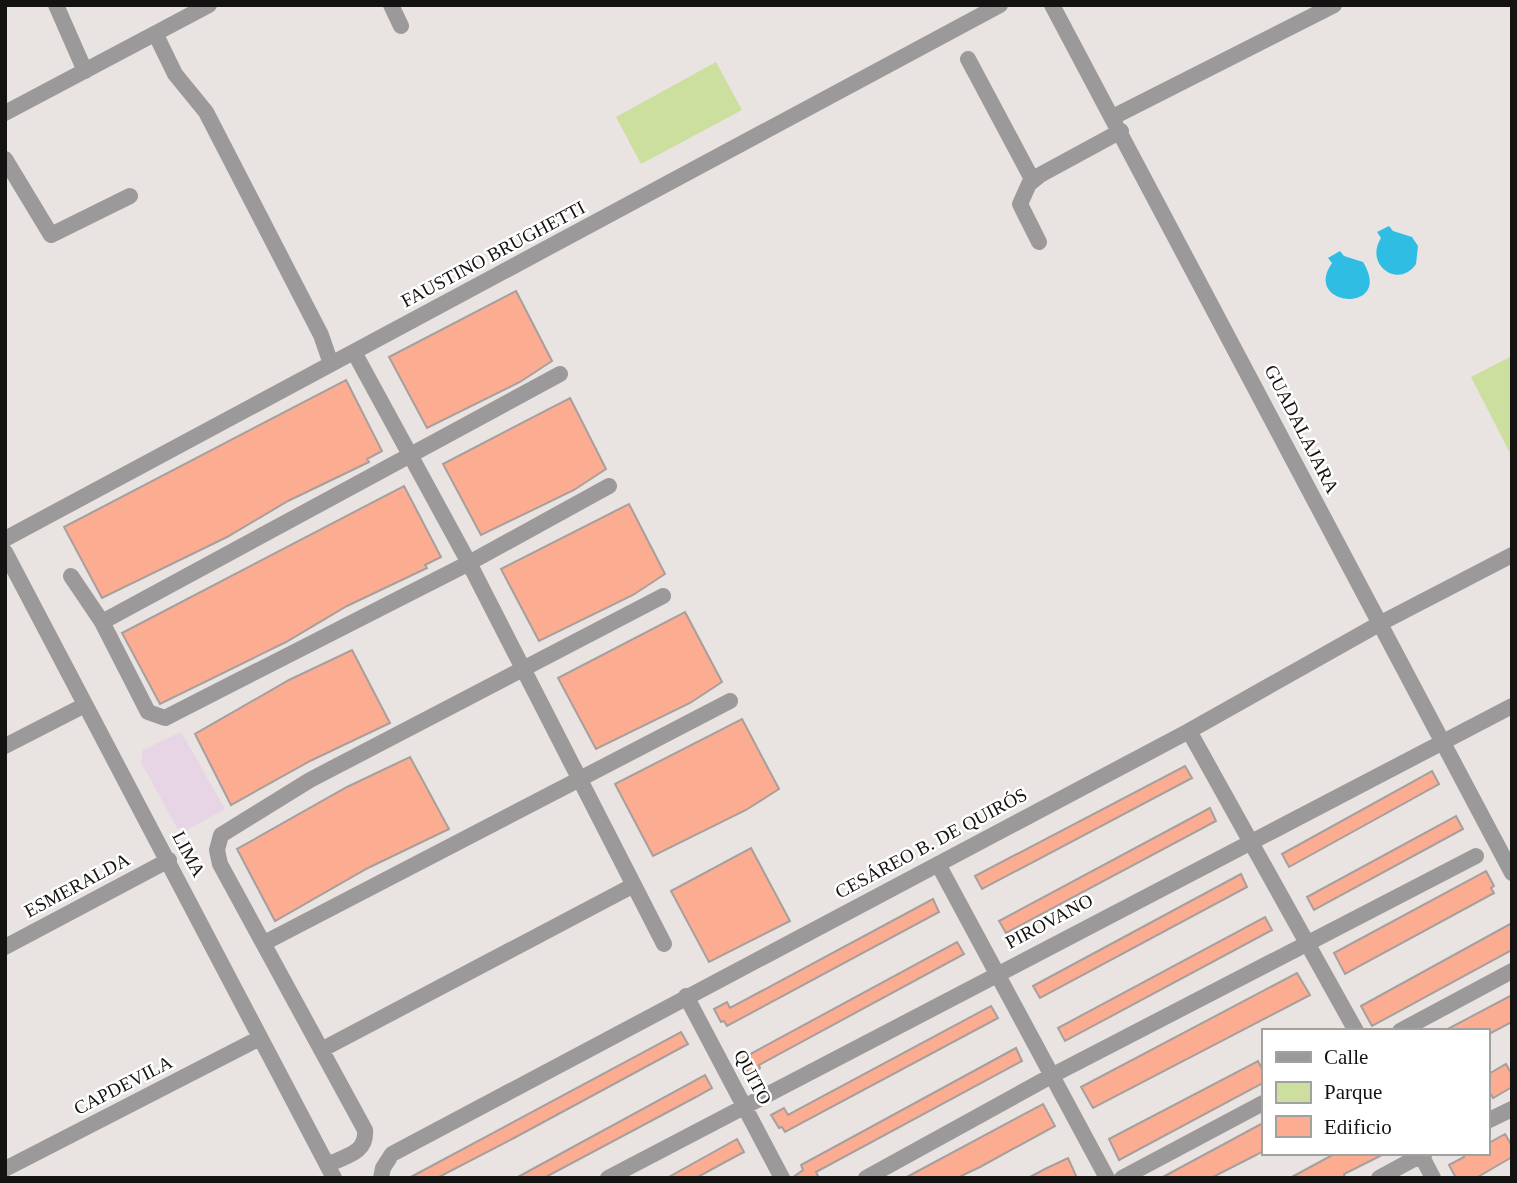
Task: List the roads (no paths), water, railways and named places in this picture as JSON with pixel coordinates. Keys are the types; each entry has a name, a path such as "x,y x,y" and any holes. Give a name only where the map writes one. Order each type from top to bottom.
{"street":[{"path":"56,5 85,71"},
{"path":"5,113 209,5"},
{"path":"391,5 401,26"},
{"name":"FAUSTINO BRUGHETTI","path":"5,539 1000,5"},
{"name":"GUADALAJARA","path":"1052,5 1512,873"},
{"path":"1039,242 1020,204 1033,181 1117,124 1334,5"},
{"path":"156,35 175,74 206,112 321,335 331,365"},
{"path":"968,59 1033,181"},
{"path":"5,159 51,235 130,196"},
{"path":"354,352 469,563 664,944"},
{"path":"102,622 560,374"},
{"path":"71,576 102,622 148,712 165,718 469,563 609,486"},
{"name":"LIMA","path":"5,552 330,1171"},
{"name":"CESÁREO B. DE QUIRÓS","path":"381,1178 383,1168 392,1154 1189,731 1379,624 1512,555"},
{"path":"330,1171 361,1149 366,1142 365,1129 220,864 218,850 221,835 310,780 663,596"},
{"path":"264,943 730,701"},
{"path":"5,746 85,705"},
{"name":"PIROVANO","path":"608,1178 1252,839 1512,706"},
{"path":"1189,731 1252,839 1355,1029"},
{"path":"866,1178 1053,1075 1476,856"},
{"name":"ESMERALDA","path":"5,947 169,860"},
{"path":"938,863 1107,1178"},
{"path":"323,1049 634,885"},
{"path":"1404,1029 1512,971"},
{"name":"QUITO","path":"686,996 782,1178"},
{"name":"CAPDEVILA","path":"5,1169 260,1038"},
{"path":"1122,1178 1262,1104"},
{"path":"1489,1120 1512,1109"},
{"path":"1379,1178 1420,1155"},
{"path":"1422,1155 1433,1178"}],"water":[{"path":"1389,226 1393,231 1412,237 1418,246 1416,264 1401,275 1385,270 1377,257 1381,238 1377,232"},
{"path":"1340,251 1344,256 1363,262 1370,279 1367,290 1359,297 1348,299 1337,296 1328,289 1326,278 1332,263 1328,258"}]}
